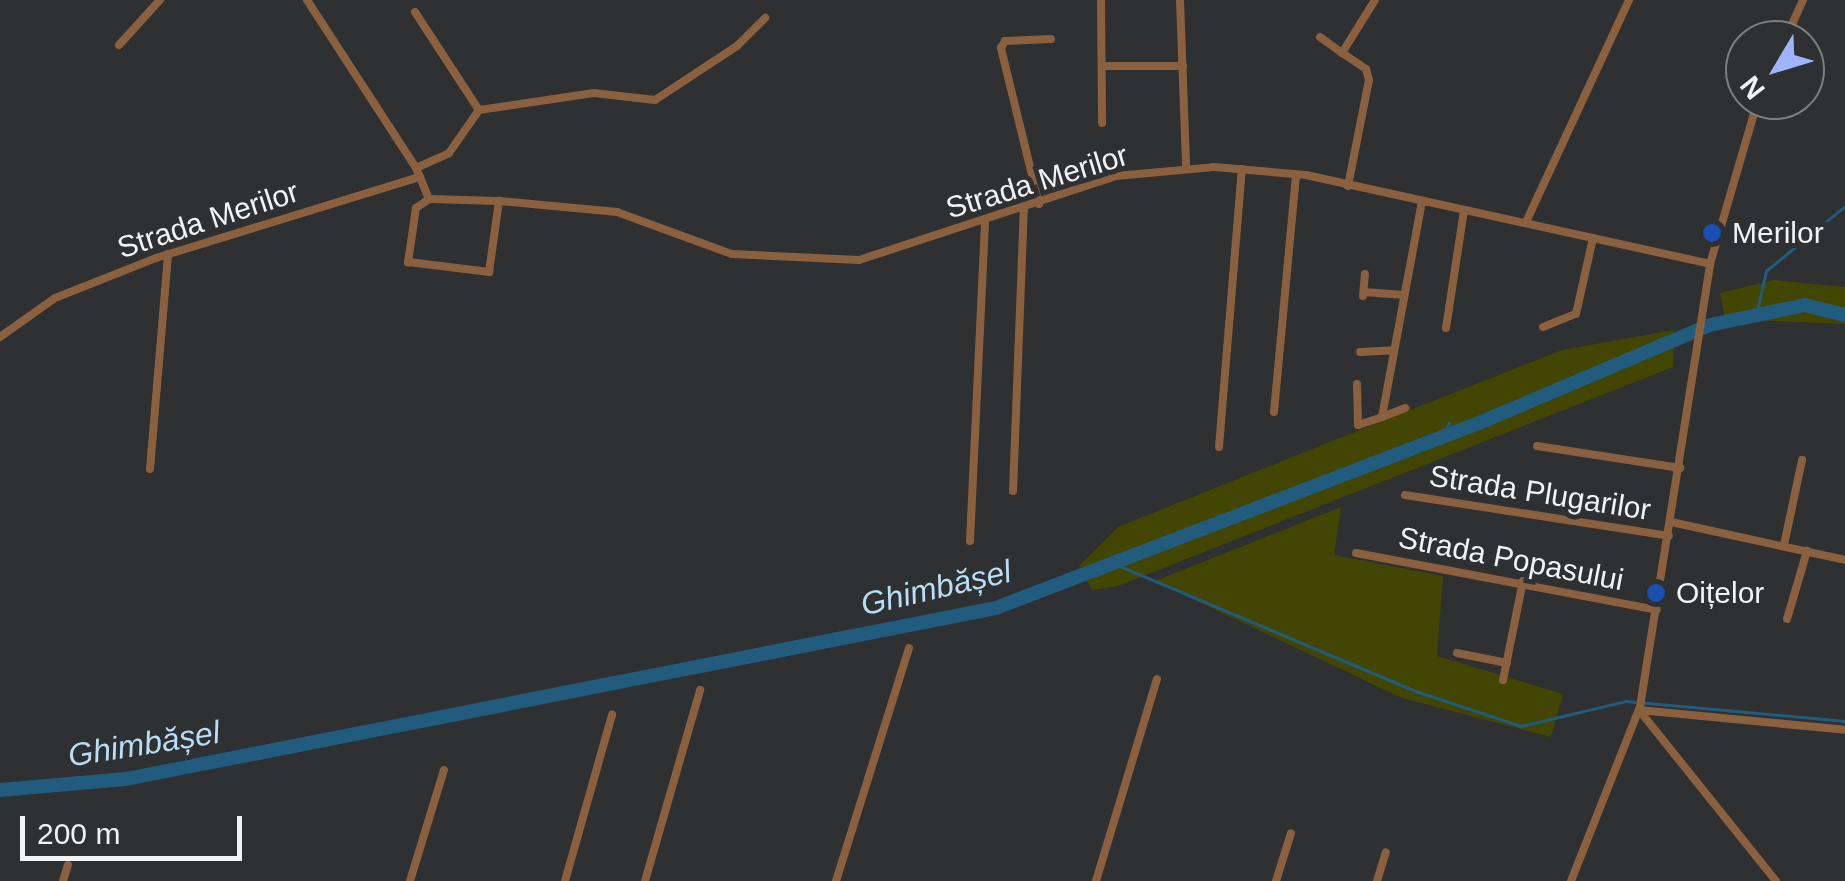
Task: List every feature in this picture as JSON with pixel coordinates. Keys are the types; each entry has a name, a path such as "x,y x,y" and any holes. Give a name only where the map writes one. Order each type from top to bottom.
{"street":[{"path":"119,45 160,0"},
{"path":"308,0 416,168 429,199 416,208 406,261 489,272 499,201"},
{"path":"1101,0 1102,123"},
{"path":"1180,0 1186,167"},
{"path":"1342,53 1375,0"},
{"path":"1526,222 1629,0"},
{"path":"415,12 478,110"},
{"path":"416,168 449,153 478,110 594,93 654,100 736,46 765,18"},
{"path":"1320,37 1366,69 1369,80 1348,186"},
{"path":"1039,204 1001,48 1005,42 1051,39"},
{"path":"1102,66 1183,66"},
{"name":"Strada Plugarilor","path":"1571,881 1640,709 1702,305 1710,264 1752,120"},
{"name":"Strada Merilor","path":"429,199 616,212 739,256 865,259 1024,210 1116,176 1186,167 1242,169 1296,174 1710,264"},
{"path":"1220,447 1242,169"},
{"path":"1274,412 1296,174"},
{"name":"Strada Merilor","path":"0,338 55,298 168,254 420,177"},
{"path":"1382,417 1422,201"},
{"path":"1013,491 1024,210"},
{"path":"1446,328 1464,210"},
{"path":"970,541 985,222"},
{"path":"1542,327 1576,314 1592,238"},
{"path":"150,469 168,254"},
{"path":"1365,274 1364,294 1404,295"},
{"path":"1360,352 1394,350"},
{"path":"1357,384 1355,425 1405,408"},
{"name":"Strada Plugarilor","path":"1537,446 1680,468"},
{"path":"1784,546 1802,460"},
{"name":"Strada Plugarilor","path":"1405,496 1669,536"},
{"path":"1671,522 1845,560"},
{"path":"1788,619 1807,551"},
{"name":"Strada Popasului","path":"1356,553 1524,581 1657,610"},
{"path":"1504,680 1524,581"},
{"path":"836,881 909,648"},
{"path":"1457,653 1507,662"},
{"path":"1096,881 1157,679"},
{"path":"645,881 700,690"},
{"path":"1640,709 1845,730"},
{"path":"1640,709 1776,881"},
{"path":"565,881 612,715"},
{"path":"410,881 444,770"},
{"path":"1276,881 1291,834"},
{"path":"1377,881 1386,852"},
{"path":"64,881 68,865"}],"shaded area":[{"path":"1774,280 1845,287 1845,324 1749,320 1727,327 1720,293"},
{"path":"1674,330 1673,367 1118,586 1092,590 1079,566 1118,527 1332,441 1562,350"},
{"path":"1341,507 1334,555 1443,576 1437,656 1563,694 1551,737 1402,698 1155,581"}],"waterway":[{"path":"1757,311 1766,271 1845,206"},
{"name":"Ghimbășel","path":"0,790 126,779 996,608 1479,423 1710,325 1805,305 1845,315"},
{"path":"1441,438 1449,423"},
{"path":"1115,564 1413,690 1521,726 1626,701 1845,721"}],"place":[{"name":"Merilor","path":"1712,233"},
{"name":"Oițelor","path":"1656,593"}]}
